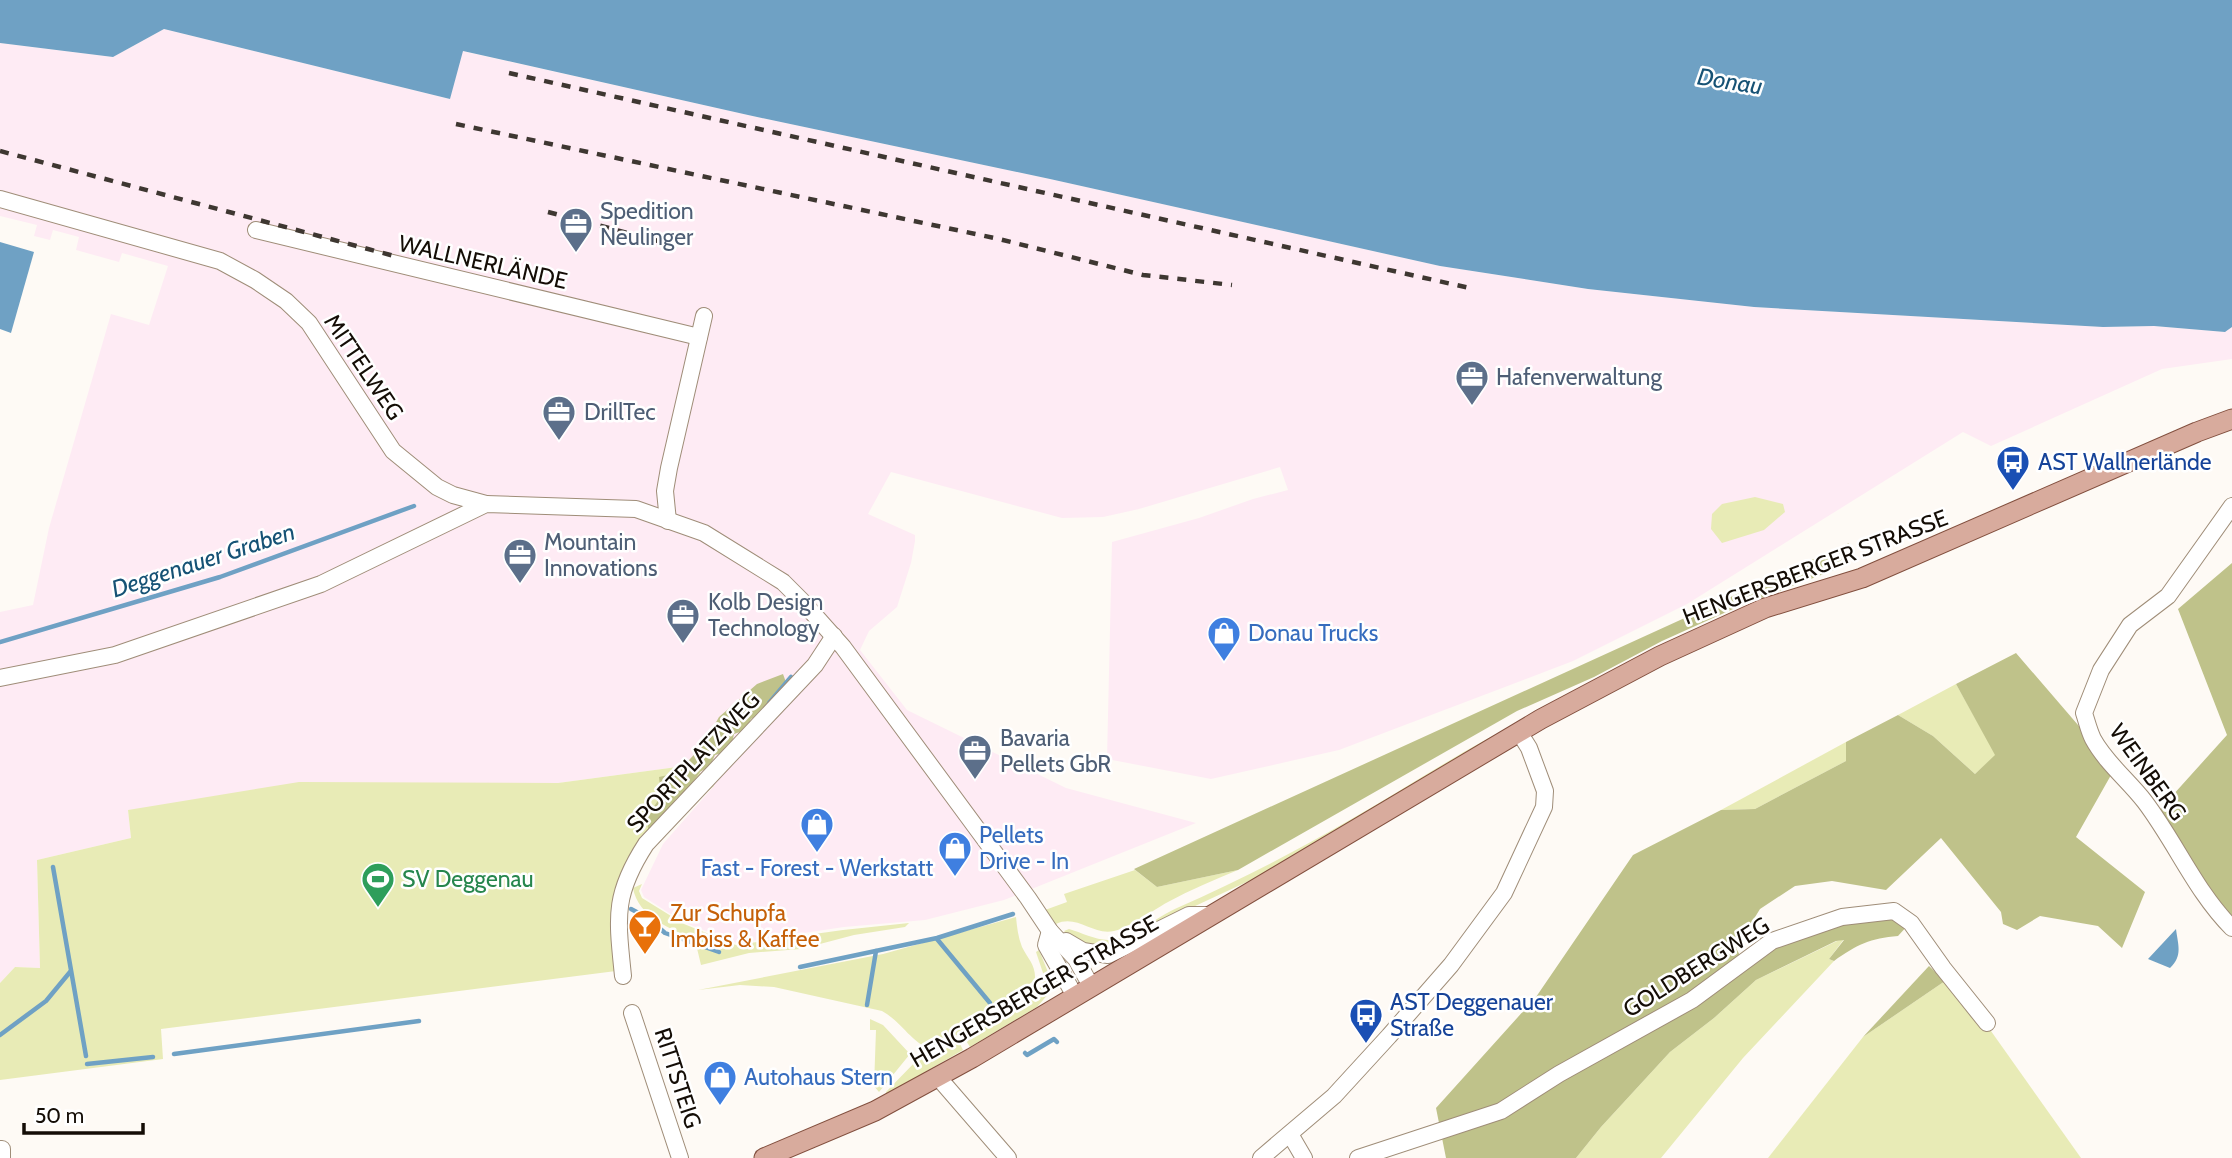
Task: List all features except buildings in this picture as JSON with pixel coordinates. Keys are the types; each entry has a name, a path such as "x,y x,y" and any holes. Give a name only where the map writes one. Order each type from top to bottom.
{"main road":[{"name":"HENGERSBERGER STRASSE","path":"764,1158 875,1111 1519,732 1660,656 1765,608 1862,578 2173,442 2232,419"}],"street":[{"name":"MITTELWEG","path":"0,199 220,261 255,280 286,301 309,323 393,451 437,487 453,495 485,504"},
{"name":"WALLNERLÄNDE","path":"256,230 699,337"},
{"path":"668,522 665,491 704,317"},
{"path":"0,678 115,655 321,584 485,504 636,509 704,533 783,582 834,636 1028,898 1049,931 1046,945 1083,991"},
{"name":"WEINBERG","path":"2232,506 2168,596 2130,625 2101,670 2084,713 2094,740 2145,802 2222,919 2232,928"},
{"name":"SPORTPLATZWEG","path":"623,976 619,930 620,898 629,869 646,844 815,666 834,636"},
{"path":"1261,1158 1334,1096 1451,965 1504,893 1544,807 1545,791 1529,748 1519,732"},
{"name":"GOLDBERGWEG","path":"1357,1158 1501,1111 1559,1074 1692,1000 1773,941 1842,917 1894,911 1911,923 1987,1023"},
{"name":"HENGERSBERGER STRASSE","path":"1049,931 1083,951 1108,955 1189,915 1212,915"},
{"name":"RITTSTEIG","path":"632,1013 680,1158"},
{"path":"937,1076 1009,1158"},
{"path":"1290,1134 1304,1158"},
{"path":"0,1149 2,1158"}],"shaded area":[{"path":"164,29 450,99 462,51 1440,266 1588,289 1754,307 2103,327 2154,326 2225,332 2232,327 2232,359 2162,369 1991,446 1963,432 1687,604 1573,661 1339,750 1211,779 1107,759 1112,542 1288,490 1280,467 1139,509 1103,517 1062,518 891,472 868,514 915,535 915,541 897,607 869,631 860,650 907,710 1066,788 1196,823 1004,900 925,920 844,927 737,943 683,922 644,897 641,890 663,844 714,786 692,765 558,783 128,810 131,838 37,860 40,968 15,967 0,983 0,612 33,605 49,528 111,314 149,325 168,266 122,253 119,262 76,250 79,237 53,230 50,240 34,236 37,225 0,216 0,43 113,57"}],"green space":[{"path":"1755,497 1783,504 1785,512 1764,530 1722,543 1711,529 1712,514 1722,504"},
{"path":"1849,543 1845,555 1834,570 1733,609 1662,641 1594,677 1517,711 1238,870 1157,887 1134,869"},
{"path":"2232,563 2232,921 2154,816 2227,735 2178,609"},
{"path":"2016,653 2115,768 2076,837 2145,892 2122,948 2098,926 2040,916 2017,930 2003,924 2001,912 1941,838 1886,890 1832,881 1795,886 1760,909 1736,948 1744,963 1773,943 1893,912 1909,924 1898,936 1864,943 1834,961 1829,959 1844,940 1836,941 1756,980 1714,1018 1670,1052 1576,1158 1446,1158 1436,1108 1536,997 1633,855 1721,810 1755,809 1846,761 1846,742 1898,715 1933,736 1975,774 1995,755 1956,684"},
{"path":"783,674 787,685 780,695 770,700 762,713 751,719 746,730 734,734 726,752 715,755 710,766 700,772 665,816 648,829 647,817 661,796 659,777 677,773 703,745 719,717 757,684"},
{"path":"1956,684 1996,755 1975,774 1933,736 1898,715"},
{"path":"1539,713 1358,822 1251,880 1107,947 1078,941 1064,931 1069,929 1104,940 1131,934 1169,912 1306,844 1466,751"},
{"path":"1846,742 1846,761 1755,809 1721,810"},
{"name":"SV Deggenau","path":"692,765 714,786 644,842 616,889 611,929 616,971 161,1029 163,1059 0,1080 0,983 15,967 40,968 37,860 131,838 128,810 299,782 558,783"},
{"path":"1135,870 1157,887 1238,870 1185,893 1134,923 1114,931 1099,931 1071,922 1056,924 1045,910 1067,902 1064,894"},
{"path":"642,884 639,891 642,898 684,924 736,945 909,923 905,927 854,935 801,949 749,953 701,965 695,940 656,920 641,907 633,888"},
{"path":"1016,917 1022,947 1033,966 1035,980 934,1051 919,1043 882,1011 774,987 740,985 698,990 883,954"},
{"path":"1844,939 1829,959 1834,961 1743,1058 1661,1158 1576,1158 1670,1052 1714,1018 1756,980"},
{"path":"1039,950 1052,982 1050,992 1037,1007 970,1047 965,1039 1035,996 1045,979 1036,952"},
{"path":"1929,966 1945,981 1863,1037"},
{"path":"1945,981 1986,1024 2081,1158 1768,1158 1863,1037"},
{"path":"870,1019 883,1025 910,1054 879,1092 874,1086 876,1030 870,1030"},
{"path":"959,1042 963,1050 886,1095 919,1058 926,1059"}],"water":[{"name":"Donau","path":"0,0 2232,0 2232,327 2225,332 2154,326 2103,327 1754,307 1588,289 1440,266 463,51 450,99 164,29 113,57 0,43"},
{"path":"0,242 34,252 11,333 0,329"},
{"path":"2176,929 2178,955 2174,964 2170,968 2148,959"}],"waterway":[{"name":"Deggenauer Graben","path":"0,642 220,577 414,506"},
{"name":"Deggenauer Graben","path":"769,703 791,677"},
{"path":"53,867 86,1056"},
{"name":"Deggenauer Graben","path":"631,909 648,918 665,933 719,952"},
{"name":"Deggenauer Graben","path":"800,967 937,938 1013,914"},
{"path":"937,939 990,1003"},
{"path":"867,1005 876,951"},
{"path":"0,1035 46,1001 70,972"},
{"path":"174,1054 419,1021"},
{"path":"1025,1053 1027,1055 1054,1039 1057,1042"},
{"path":"87,1064 153,1057"}],"railway":[{"path":"509,73 1474,289"},
{"path":"456,124 999,239 1143,275 1232,285"},
{"path":"0,151 398,257"},
{"path":"548,212 662,242"}],"place":[{"name":"Spedition Neulinger","path":"576,254"},
{"name":"Hafenverwaltung","path":"1472,407"},
{"name":"DrillTec","path":"559,442"},
{"name":"AST Wallnerlände","path":"2013,492"},
{"name":"Mountain Innovations","path":"520,585"},
{"name":"Kolb Design Technology","path":"683,645"},
{"name":"Donau Trucks","path":"1224,663"},
{"name":"Bavaria Pellets GbR","path":"975,781"},
{"name":"Fast - Forest - Werkstatt","path":"817,854"},
{"name":"Pellets Drive - In","path":"955,878"},
{"name":"SV Deggenau","path":"378,909"},
{"name":"Zur Schupfa Imbiss & Kaffee","path":"645,956"},
{"name":"AST Deggenauer Straße","path":"1366,1045"},
{"name":"Autohaus Stern","path":"720,1107"}]}
